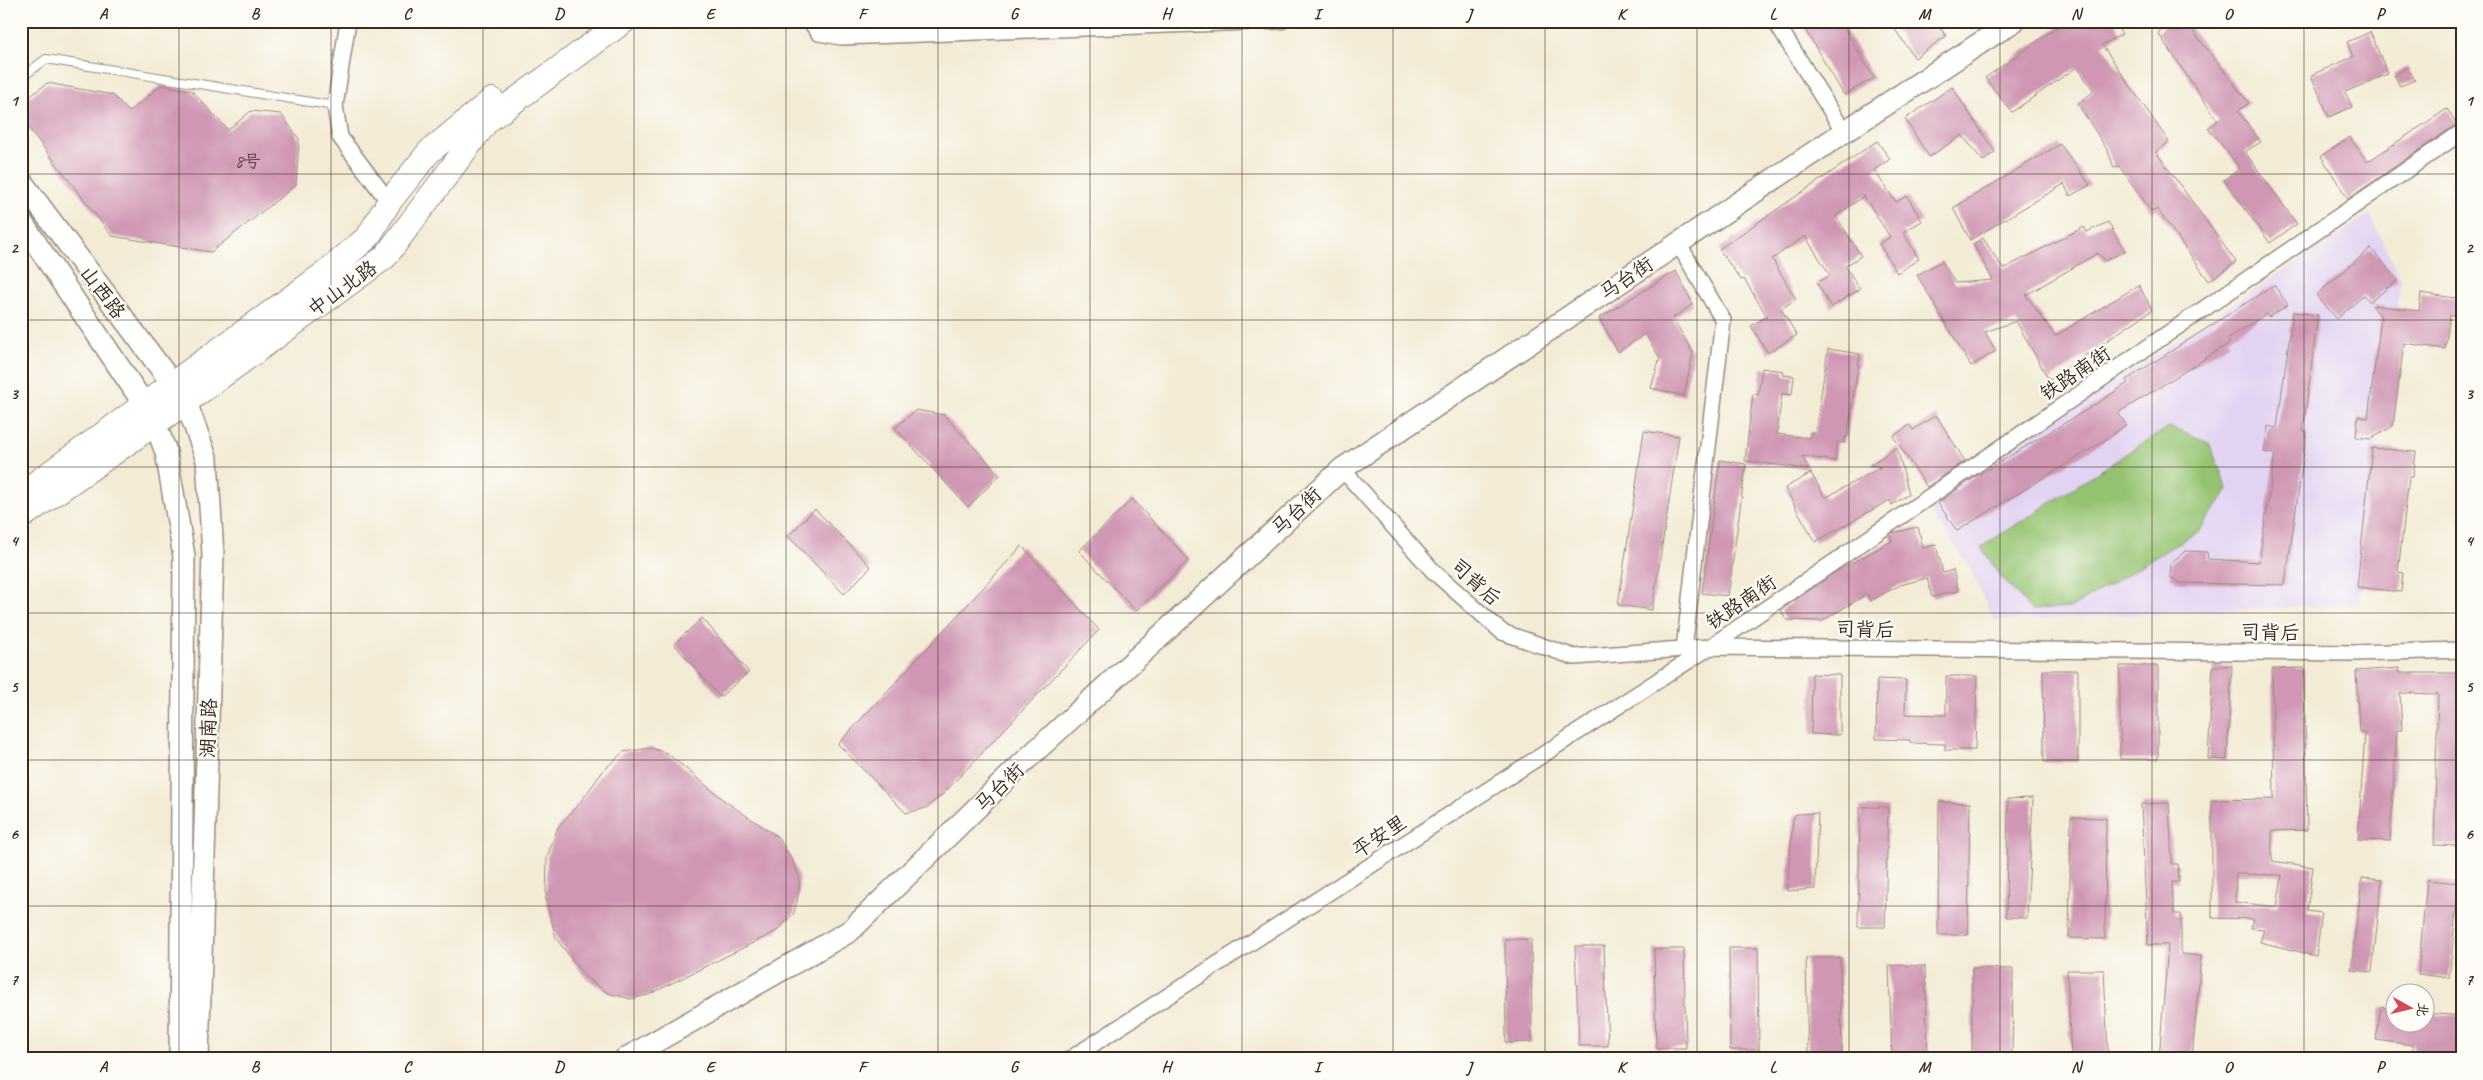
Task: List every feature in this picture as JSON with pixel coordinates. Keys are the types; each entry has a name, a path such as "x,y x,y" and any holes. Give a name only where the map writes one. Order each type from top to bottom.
{"main road":[{"name":"中山北路","path":"179,393 368,237 389,202 429,152 478,110 600,21"},
{"name":"中山北路","path":"21,494 150,413 385,257 487,121 624,21"},
{"name":"马台街","path":"625,1059 850,931 1028,758 1342,468 1844,132 2014,21"},
{"name":"山西路","path":"21,181 179,393"},
{"name":"山西路","path":"21,221 150,413"},
{"name":"湖南路","path":"179,393 206,460 213,554 198,1059"},
{"name":"中山北路","path":"21,517 150,413"},
{"name":"湖南路","path":"150,413 166,452 184,556 180,1059"}],"street":[{"path":"348,21 335,106 340,136 389,202"},
{"path":"810,21 820,33 841,37 1281,21"},
{"path":"1775,21 1844,132"},
{"name":"铁路南街","path":"1710,647 2462,132"},
{"path":"1678,244 1723,320 1684,649"},
{"name":"司背后","path":"1342,468 1434,572 1502,632 1574,657 1710,647 2354,653 2462,650"},
{"name":"平安里","path":"1070,1059 1710,647"}],"lane":[{"path":"21,78 46,59 335,106"}],"shaded area":[{"path":"2370,214 2401,280 2362,537 2359,604 1994,621 1967,562 1923,502 2007,452"}],"green space":[{"path":"2169,427 2209,443 2228,490 2200,530 2071,608 2031,610 2002,578 1981,547"}],"building":[{"path":"1800,21 1840,21 1874,78 1844,95"},
{"path":"1889,21 1935,21 1946,36 1915,58"},
{"path":"2066,21 2113,21 2122,34 2102,45 2169,142 2156,152 2236,262 2209,281 2157,209 2152,212 2119,166 2114,168 2108,151 2078,104 2094,91 2077,67 2012,112 1985,78"},
{"path":"2169,21 2185,21 2249,103 2238,111 2261,142 2245,152 2297,224 2270,243 2224,180 2240,168 2208,128 2218,121 2158,33"},
{"path":"2370,32 2388,74 2345,92 2352,107 2329,117 2311,75 2353,57 2347,42"},
{"path":"2407,67 2415,80 2400,86 2394,75"},
{"path":"47,83 113,95 129,112 161,85 191,90 228,130 251,111 281,114 299,139 296,185 211,252 112,236 21,118 21,104"},
{"path":"1952,87 1995,152 1983,161 1962,135 1929,157 1905,119"},
{"path":"2447,109 2457,124 2348,199 2321,156 2350,137 2367,162"},
{"path":"1877,141 1890,159 1874,170 1896,202 1907,196 1922,221 1903,232 1919,259 1897,273 1879,244 1890,237 1864,196 1836,216 1861,256 1845,266 1860,289 1831,307 1817,283 1830,275 1805,236 1772,259 1796,299 1781,309 1797,335 1768,353 1751,326 1767,316 1744,279 1741,280 1719,249"},
{"path":"2060,144 2090,185 2070,196 2064,184 1970,240 1953,208"},
{"path":"2108,222 2125,251 2105,261 2098,253 2026,295 2055,336 2139,285 2152,310 2049,380 2016,321 1985,332 1996,351 1971,366 1917,275 1942,261 1955,283 1993,280 1973,244 1983,238 2003,269 2084,227 2087,232"},
{"path":"2371,248 2398,280 2370,302 2364,295 2337,319 2316,295"},
{"path":"1676,271 1693,304 1673,318 1693,353 1684,396 1651,388 1660,358 1645,334 1618,352 1599,318"},
{"path":"2274,285 2288,305 2269,317 2266,314 2227,340 2230,343 2118,413 2126,425 2104,441 1957,531 1938,503 1975,477 2093,406 2128,383 2126,380"},
{"path":"2421,293 2462,299 2462,317 2450,315 2445,349 2404,343 2393,426 2371,439 2356,437 2358,416 2368,418 2381,317 2372,305 2419,311"},
{"path":"2293,312 2318,315 2303,431 2307,432 2285,585 2180,583 2170,577 2171,563 2185,551 2207,552 2208,559 2259,562 2275,453 2264,452 2268,426 2277,428"},
{"path":"1828,349 1860,354 1847,437 1845,437 1844,443 1837,442 1835,461 1802,456 1809,469 1745,461 1753,394 1758,395 1762,368 1784,371 1783,375 1794,376 1792,395 1782,394 1777,434 1809,438 1810,432 1815,433"},
{"path":"916,410 944,415 1000,475 968,507 895,428"},
{"path":"1936,415 1965,461 1927,487 1893,436 1910,425 1913,430"},
{"path":"1644,431 1679,436 1652,610 1618,605"},
{"path":"1897,447 1909,494 1892,505 1890,500 1815,542 1785,488 1811,473 1825,498 1881,467 1870,465"},
{"path":"2372,448 2416,452 2413,477 2409,477 2398,572 2403,573 2401,592 2357,587"},
{"path":"1720,460 1746,464 1728,596 1702,593"},
{"path":"1132,499 1189,560 1136,611 1079,551"},
{"path":"815,509 871,567 844,594 788,536"},
{"path":"1918,527 1923,548 1936,545 1943,573 1953,570 1958,591 1932,597 1927,578 1900,585 1870,601 1867,594 1822,621 1786,620 1781,610 1839,570 1892,541 1890,535 1892,533"},
{"path":"1022,546 1099,630 943,794 926,808 906,813 838,744"},
{"path":"702,618 749,672 720,697 674,644"},
{"path":"2120,666 2158,666 2158,759 2120,759"},
{"path":"2213,666 2232,666 2227,760 2208,759"},
{"path":"2304,668 2307,830 2272,831 2272,861 2313,867 2307,911 2322,913 2316,956 2260,942 2264,929 2251,928 2253,919 2212,918 2212,800 2274,799 2272,669","holes":["2236,874 2282,875 2277,907 2235,902"]},
{"path":"2399,668 2399,673 2462,673 2462,846 2434,845 2438,694 2400,693 2402,730 2397,730 2390,841 2358,840 2365,732 2359,732 2356,671"},
{"path":"2043,670 2078,670 2078,762 2044,762"},
{"path":"1812,674 1840,675 1840,735 1811,734"},
{"path":"1946,676 1977,676 1975,750 1945,750 1945,744 1910,743 1910,740 1876,739 1877,679 1906,680 1905,714 1946,715"},
{"path":"651,748 667,753 726,802 778,837 792,859 799,877 799,892 794,913 777,931 648,995 631,999 608,993 585,977 556,938 546,899 547,857 558,827 582,800 603,771 623,752"},
{"path":"2033,798 2027,918 2006,917 2008,799"},
{"path":"1939,802 1970,803 1968,935 1938,935"},
{"path":"2169,803 2172,864 2178,864 2179,882 2172,882 2174,914 2181,914 2181,954 2201,956 2192,1059 2159,1059 2168,945 2148,945 2141,804"},
{"path":"1860,807 1888,807 1885,927 1858,927"},
{"path":"1818,813 1815,889 1787,891 1793,819 1796,814"},
{"path":"2071,817 2106,818 2105,939 2069,938"},
{"path":"2362,878 2382,880 2372,972 2351,970"},
{"path":"2427,880 2459,883 2449,978 2418,974"},
{"path":"1505,939 1531,939 1532,1042 1506,1043"},
{"path":"1575,946 1604,946 1608,1046 1579,1046"},
{"path":"1729,948 1758,948 1759,1050 1730,1050"},
{"path":"1654,949 1684,949 1686,1048 1656,1048"},
{"path":"1806,958 1840,958 1842,1057 1808,1057"},
{"path":"1889,965 1925,966 1928,1059 1892,1059"},
{"path":"1972,968 2013,969 2012,1059 1972,1059"},
{"path":"2067,970 2104,970 2108,1054 2099,1054 2099,1059 2071,1059"},
{"path":"2381,1007 2386,1008 2386,1032 2436,1032 2436,1014 2462,1016 2462,1059 2413,1059 2413,1045 2376,1040"}]}
